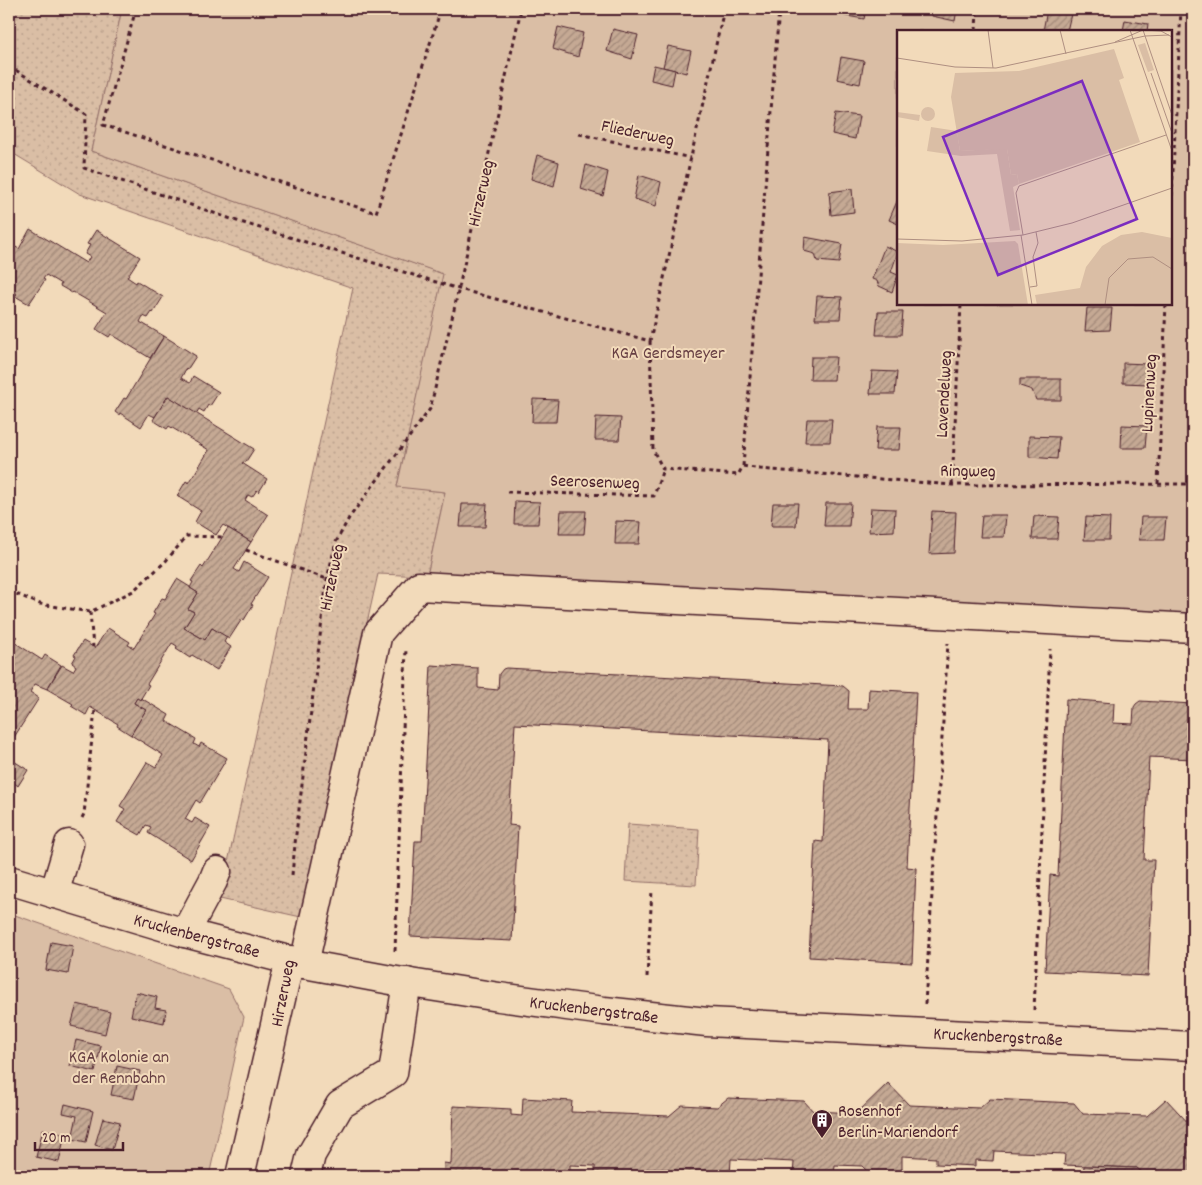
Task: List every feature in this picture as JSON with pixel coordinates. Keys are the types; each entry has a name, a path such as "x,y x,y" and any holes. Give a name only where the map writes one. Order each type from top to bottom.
{"street":[{"name":"Hirzerweg","path":"240,1176 297,962 378,633 419,586 950,615"},
{"path":"950,615 1193,628"},
{"path":"54,894 69,844"},
{"path":"185,934 217,871"},
{"name":"Kruckenbergstraße","path":"9,880 185,934 297,962 518,1000 707,1022 1193,1046"},
{"path":"306,1176 311,1155 340,1105 393,1073 399,981"}],"path":[{"path":"136,9 103,125 376,213 441,9"},
{"name":"Hirzerweg","path":"292,881 327,579 336,542 349,518 430,409 459,289 521,9"},
{"path":"724,9 650,341 653,450 662,469 738,475 742,466 778,9"},
{"path":"976,30 977,9"},
{"path":"1172,192 1181,9"},
{"path":"9,66 86,114 84,168 237,221 459,289 650,341"},
{"name":"Fliederweg","path":"579,134 691,158"},
{"name":"Lavendelweg","path":"952,485 961,305"},
{"name":"Lupinenweg","path":"1158,484 1166,305"},
{"name":"Ringweg","path":"742,466 952,485 1193,484"},
{"name":"Seerosenweg","path":"507,492 654,496 662,469"},
{"path":"9,591 40,604 90,612 133,591 165,562 187,536 223,537"},
{"path":"246,550 327,579"},
{"path":"90,612 93,647"},
{"path":"923,1032 950,615"},
{"path":"1032,1038 1051,620"},
{"path":"399,981 396,944 406,642"},
{"path":"69,844 84,814 95,710"},
{"path":"647,977 652,890"}],"green space":[{"path":"9,9 122,9 91,151 444,274 397,486 445,492 427,576 378,574 301,917 220,899 353,288 80,194 9,151"},
{"name":"KGA Gerdsmeyer","path":"122,9 1193,9 1193,614 427,576 445,492 397,487 443,274 91,151"},
{"path":"628,824 699,829 696,885 625,881"},
{"name":"KGA Kolonie an der Rennbahn","path":"9,913 229,989 244,1017 209,1176 9,1176"}],"building":[{"path":"842,9 866,9 864,19 841,15"},
{"path":"933,9 957,9 955,21 932,16"},
{"path":"1047,10 1071,14 1067,30 1043,30"},
{"path":"1125,20 1148,24 1147,30 1123,30"},
{"path":"558,27 583,33 578,57 553,49"},
{"path":"613,29 638,35 632,59 607,51"},
{"path":"668,46 691,51 686,73 663,67"},
{"path":"841,57 864,61 860,84 837,79"},
{"path":"654,65 675,70 672,85 651,80"},
{"path":"836,113 859,116 855,139 832,134"},
{"path":"537,155 559,162 554,186 531,179"},
{"path":"586,165 608,172 603,196 581,189"},
{"path":"639,175 661,182 656,206 634,199"},
{"path":"852,189 854,212 831,215 829,192"},
{"path":"897,201 897,224 889,220"},
{"path":"30,229 86,263 90,257 85,254 90,245 87,244 96,230 140,257 127,277 163,297 153,313 148,318 143,316 140,322 164,336 150,358 111,334 109,337 96,329 107,312 60,286 61,284 46,275 43,279 45,280 29,304 15,296 17,294 9,289 9,243 19,249"},
{"path":"805,237 842,244 839,263 817,261 815,254 804,251"},
{"path":"885,246 897,252 891,272 897,275 892,292 879,286 877,281 872,279"},
{"path":"817,296 842,297 840,319 815,319"},
{"path":"1087,308 1112,308 1110,330 1085,331"},
{"path":"878,312 903,312 901,335 876,335"},
{"path":"164,336 196,356 181,378 190,383 193,376 219,392 204,412 199,409 196,414 168,396 155,417 149,414 141,427 120,413 119,415 115,412 124,398 126,399"},
{"path":"811,357 836,357 834,380 810,380"},
{"path":"1123,363 1147,364 1148,384 1123,383"},
{"path":"872,371 897,372 895,394 870,394"},
{"path":"1020,379 1061,379 1061,400 1036,400 1032,390 1020,386"},
{"path":"168,396 254,449 245,463 242,463 267,479 259,492 257,490 252,497 248,495 245,500 268,515 251,542 223,525 216,535 195,522 201,511 177,496 186,481 189,483 209,450 169,426 167,429 153,420"},
{"path":"533,399 558,400 556,422 532,422"},
{"path":"596,417 621,418 619,440 595,440"},
{"path":"807,419 832,419 830,442 805,442"},
{"path":"1122,425 1147,426 1145,448 1121,448"},
{"path":"877,427 901,427 899,450 875,450"},
{"path":"1029,436 1059,437 1057,459 1029,457"},
{"path":"515,501 540,502 538,524 514,524"},
{"path":"773,503 798,503 796,526 771,526"},
{"path":"826,503 851,503 849,526 824,526"},
{"path":"462,504 487,504 485,527 460,527"},
{"path":"871,508 895,509 894,531 869,532"},
{"path":"561,511 586,511 584,534 559,534"},
{"path":"932,511 956,512 954,553 929,554"},
{"path":"982,515 1006,515 1004,537 980,537"},
{"path":"1034,516 1059,517 1057,539 1032,539"},
{"path":"1086,517 1110,518 1109,540 1084,540"},
{"path":"1141,517 1166,517 1164,540 1139,540"},
{"path":"616,521 641,522 639,544 615,544"},
{"path":"228,528 251,542 234,569 239,572 244,562 268,577 251,604 253,605 244,620 242,619 229,639 212,628 205,640 184,628 194,612 188,609 198,593 190,588 193,582 191,581 201,566 203,568"},
{"path":"177,579 198,593 188,609 194,612 184,628 205,640 212,628 227,637 224,642 231,647 217,670 192,655 190,658 176,649 177,646 172,643 147,684 149,685 140,700 137,698 134,703 146,710 131,735 117,726 118,724 90,707 86,715 71,706 73,704 47,689 62,665 73,671 76,666 72,663 76,656 74,655 83,641 95,648 108,628 130,642 128,645 134,648 155,614 153,613 162,598 165,599"},
{"path":"9,632 17,637 14,642 42,660 45,655 61,665 47,689 35,684 30,692 39,698 11,742 9,740"},
{"path":"431,665 478,668 478,688 498,690 499,674 506,668 843,686 849,691 848,709 868,709 869,689 916,692 907,867 916,868 912,963 809,957 815,841 823,842 828,740 515,724 509,825 518,826 512,941 410,936 415,841 422,841"},
{"path":"137,698 140,700 141,698 169,715 166,721 196,739 194,744 199,747 201,743 227,758 200,803 196,800 185,819 192,823 195,818 210,827 191,860 148,833 151,827 146,825 140,835 117,822 125,809 120,806 147,762 156,767 163,755 131,735 146,710 134,703"},
{"path":"1066,699 1114,703 1113,723 1133,724 1134,707 1140,701 1193,704 1193,759 1149,757 1144,860 1154,860 1148,976 1045,971 1050,875 1058,876"},
{"path":"9,758 28,770 18,786 13,782 9,789"},
{"path":"51,942 73,946 68,974 46,970"},
{"path":"136,992 157,997 155,1008 166,1010 164,1023 131,1016"},
{"path":"77,1004 110,1012 105,1034 71,1026"},
{"path":"76,1040 101,1046 95,1072 70,1066"},
{"path":"117,1066 140,1071 134,1099 111,1095"},
{"name":"Rosenhof Berlin-Mariendorf","path":"888,1083 909,1105 980,1108 990,1099 1074,1103 1083,1114 1147,1116 1166,1099 1193,1128 1193,1176 1170,1174 1168,1176 1146,1176 1137,1168 1064,1165 1065,1154 994,1151 993,1161 975,1160 975,1166 936,1164 936,1158 902,1156 902,1169 894,1176 872,1176 862,1166 835,1165 834,1176 793,1176 794,1162 731,1159 730,1176 668,1173 668,1169 647,1169 647,1175 595,1172 595,1166 570,1165 570,1172 554,1172 554,1176 443,1176 444,1163 451,1164 453,1106 511,1109 511,1115 522,1116 523,1098 572,1101 571,1112 669,1116 682,1105 717,1107 728,1098 804,1101 813,1111 857,1113"},
{"path":"65,1104 93,1111 86,1142 72,1139 77,1116 63,1113"},
{"path":"103,1118 120,1122 112,1150 95,1145"},
{"path":"43,1129 65,1134 59,1162 36,1157"},
{"path":"1084,1166 1137,1168 1146,1176 1083,1176"},
{"path":"1170,1174 1193,1176 1168,1176"}],"place":[{"name":"Rosenhof Berlin-Mariendorf","path":"822,1139"}]}
